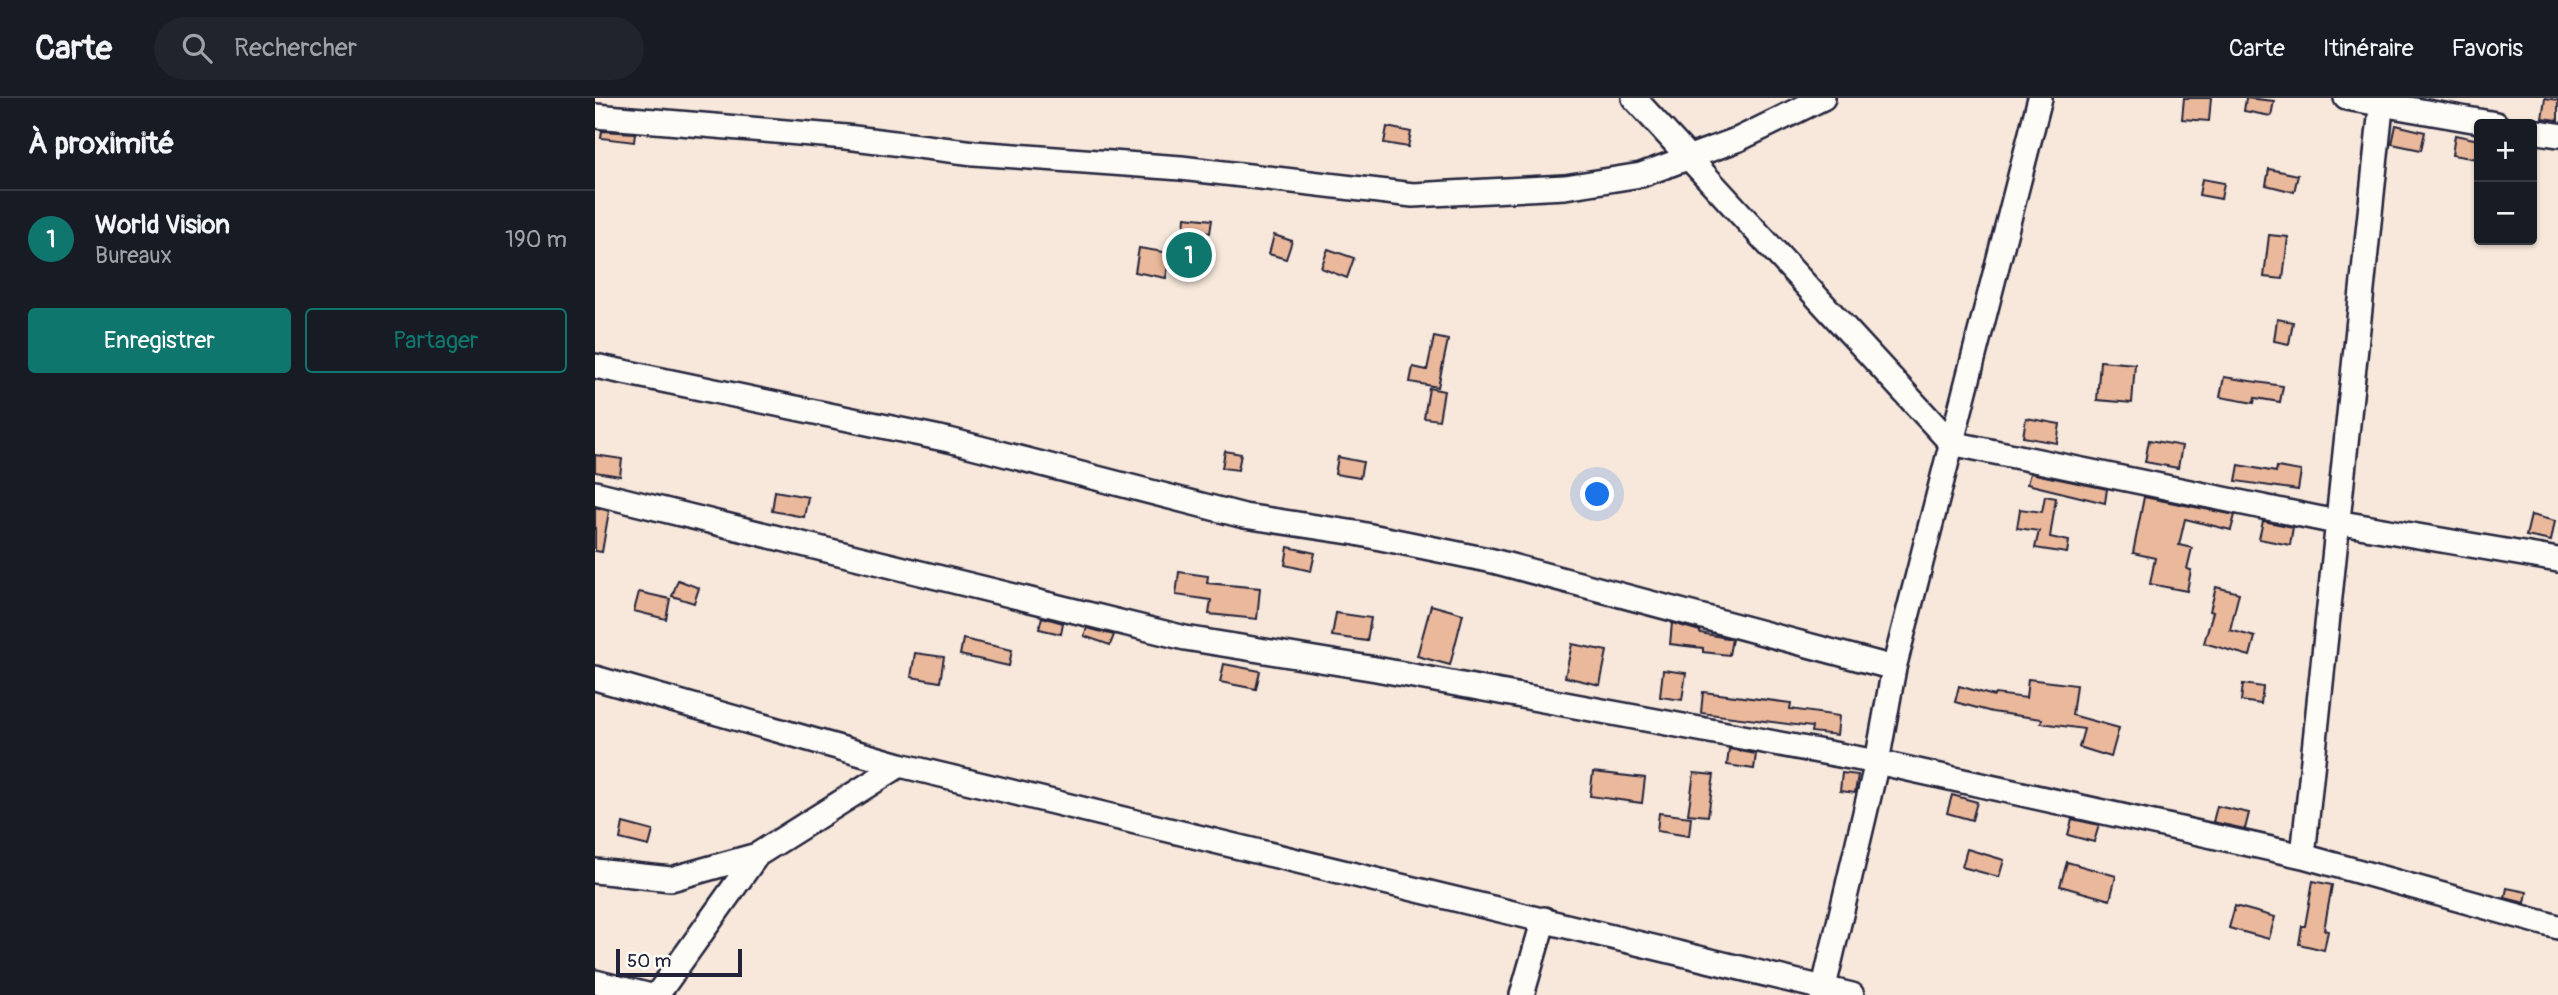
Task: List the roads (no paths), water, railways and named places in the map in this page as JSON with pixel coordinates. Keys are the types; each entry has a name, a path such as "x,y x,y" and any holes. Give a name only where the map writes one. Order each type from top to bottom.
{"street":[{"path":"1634,98 1951,443 2336,522 2558,560"},
{"path":"595,116 846,137 974,153 1181,168 1413,195 1565,187 1641,175 1739,139 1823,98"},
{"path":"1823,992 1877,762 1894,668 2040,98"},
{"path":"2346,98 2381,101 2474,120"},
{"path":"2303,856 2381,101"},
{"path":"2537,132 2558,135"},
{"path":"595,366 949,440 1244,516 1356,533 1493,561 1894,668"},
{"path":"595,493 1185,638 1375,668 1877,762 2303,856 2558,927"},
{"path":"595,677 900,765 1544,919 1823,992 1852,995"},
{"path":"595,871 671,879 757,855 900,765"},
{"path":"657,995 757,855"},
{"path":"1522,995 1544,919"},
{"path":"595,982 647,995"}],"place":[{"name":"World Vision","path":"1189,255"}]}
